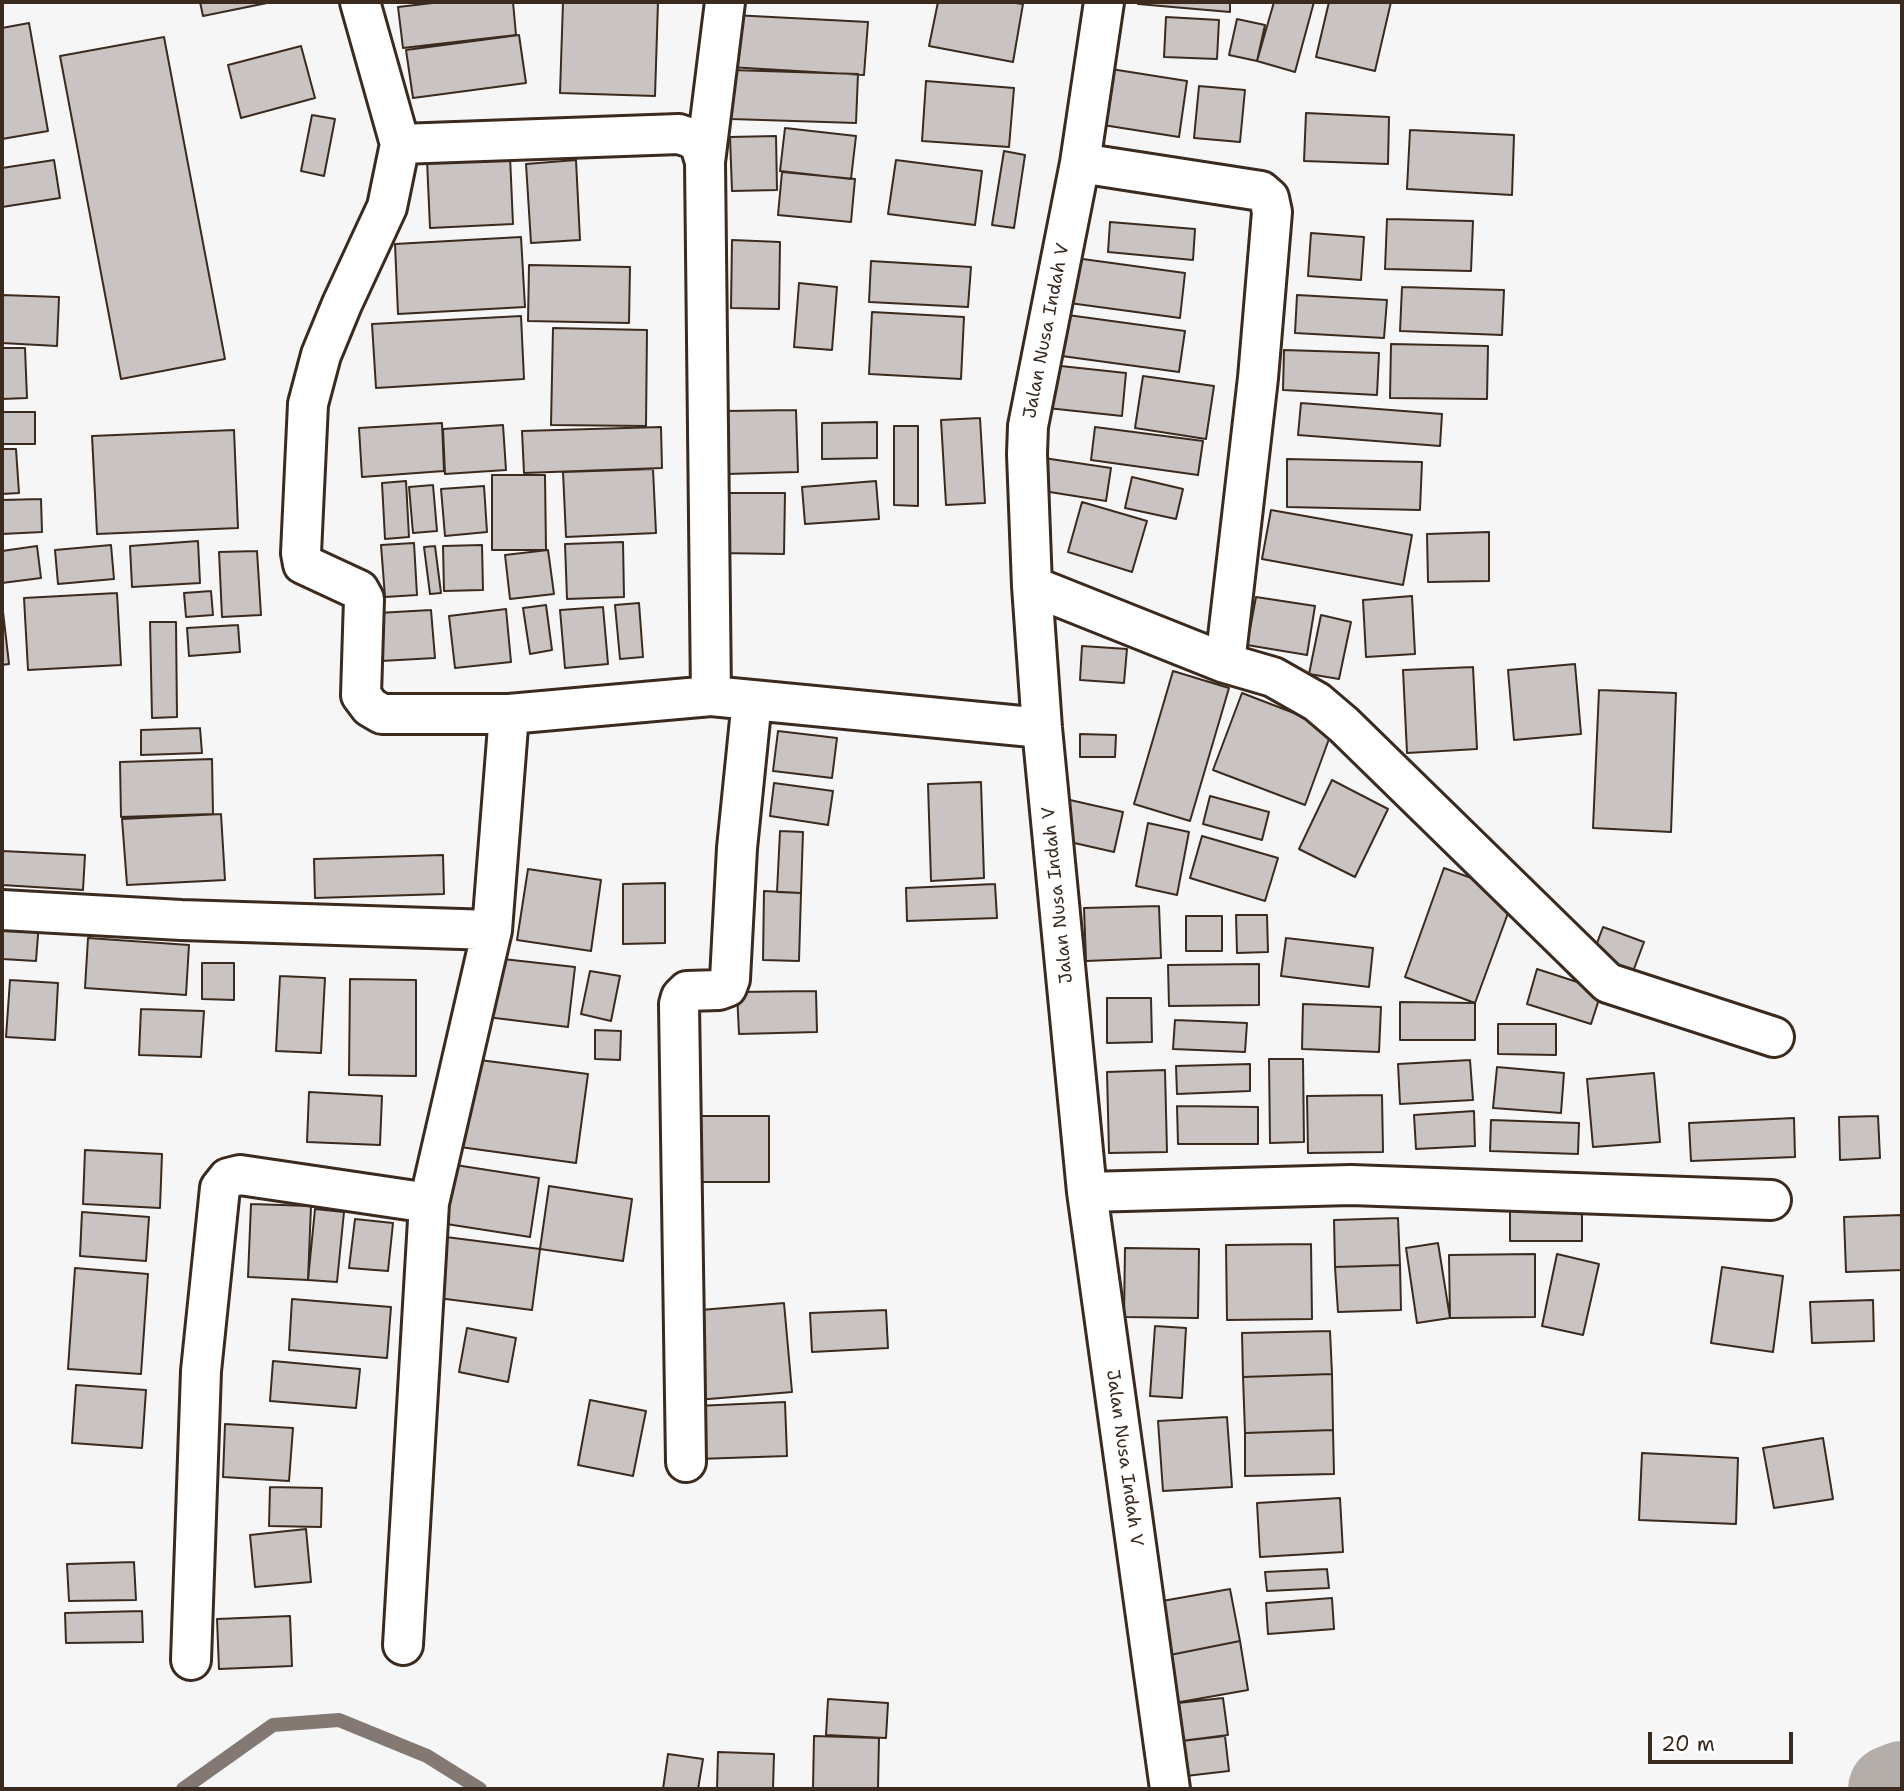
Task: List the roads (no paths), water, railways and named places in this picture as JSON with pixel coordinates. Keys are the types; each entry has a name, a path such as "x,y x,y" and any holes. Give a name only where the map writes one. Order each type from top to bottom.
{"street":[{"path":"360,2 400,144 387,207 326,342 308,404 301,553 303,564 359,590 363,599 361,695 370,707 382,714 509,714 711,696 1042,729"},
{"path":"711,696 705,162 725,2"},
{"name":"Jalan Nusa Indah V","path":"1104,2 1080,163 1028,426 1027,454 1032,586 1042,729 1087,1192 1170,1789"},
{"path":"400,144 679,134 700,145 705,162"},
{"path":"1080,163 1261,191 1269,198 1272,212 1258,378 1225,663"},
{"path":"1032,586 1225,663 1273,677 1317,702 1345,724 1608,983 1774,1037"},
{"path":"685,1462 679,1004 681,997 687,992 719,990 727,987 730,979 737,848 752,700"},
{"path":"403,1645 429,1203 492,930 509,714"},
{"path":"2,910 181,920 492,930"},
{"path":"191,1660 201,1371 220,1188 228,1178 240,1175 429,1203"},
{"path":"1087,1192 1351,1185 1771,1199"}],"waterway":[{"path":"183,1789 273,1725 339,1720 427,1756 480,1789"},
{"path":"1892,1789 1902,1785"}]}
